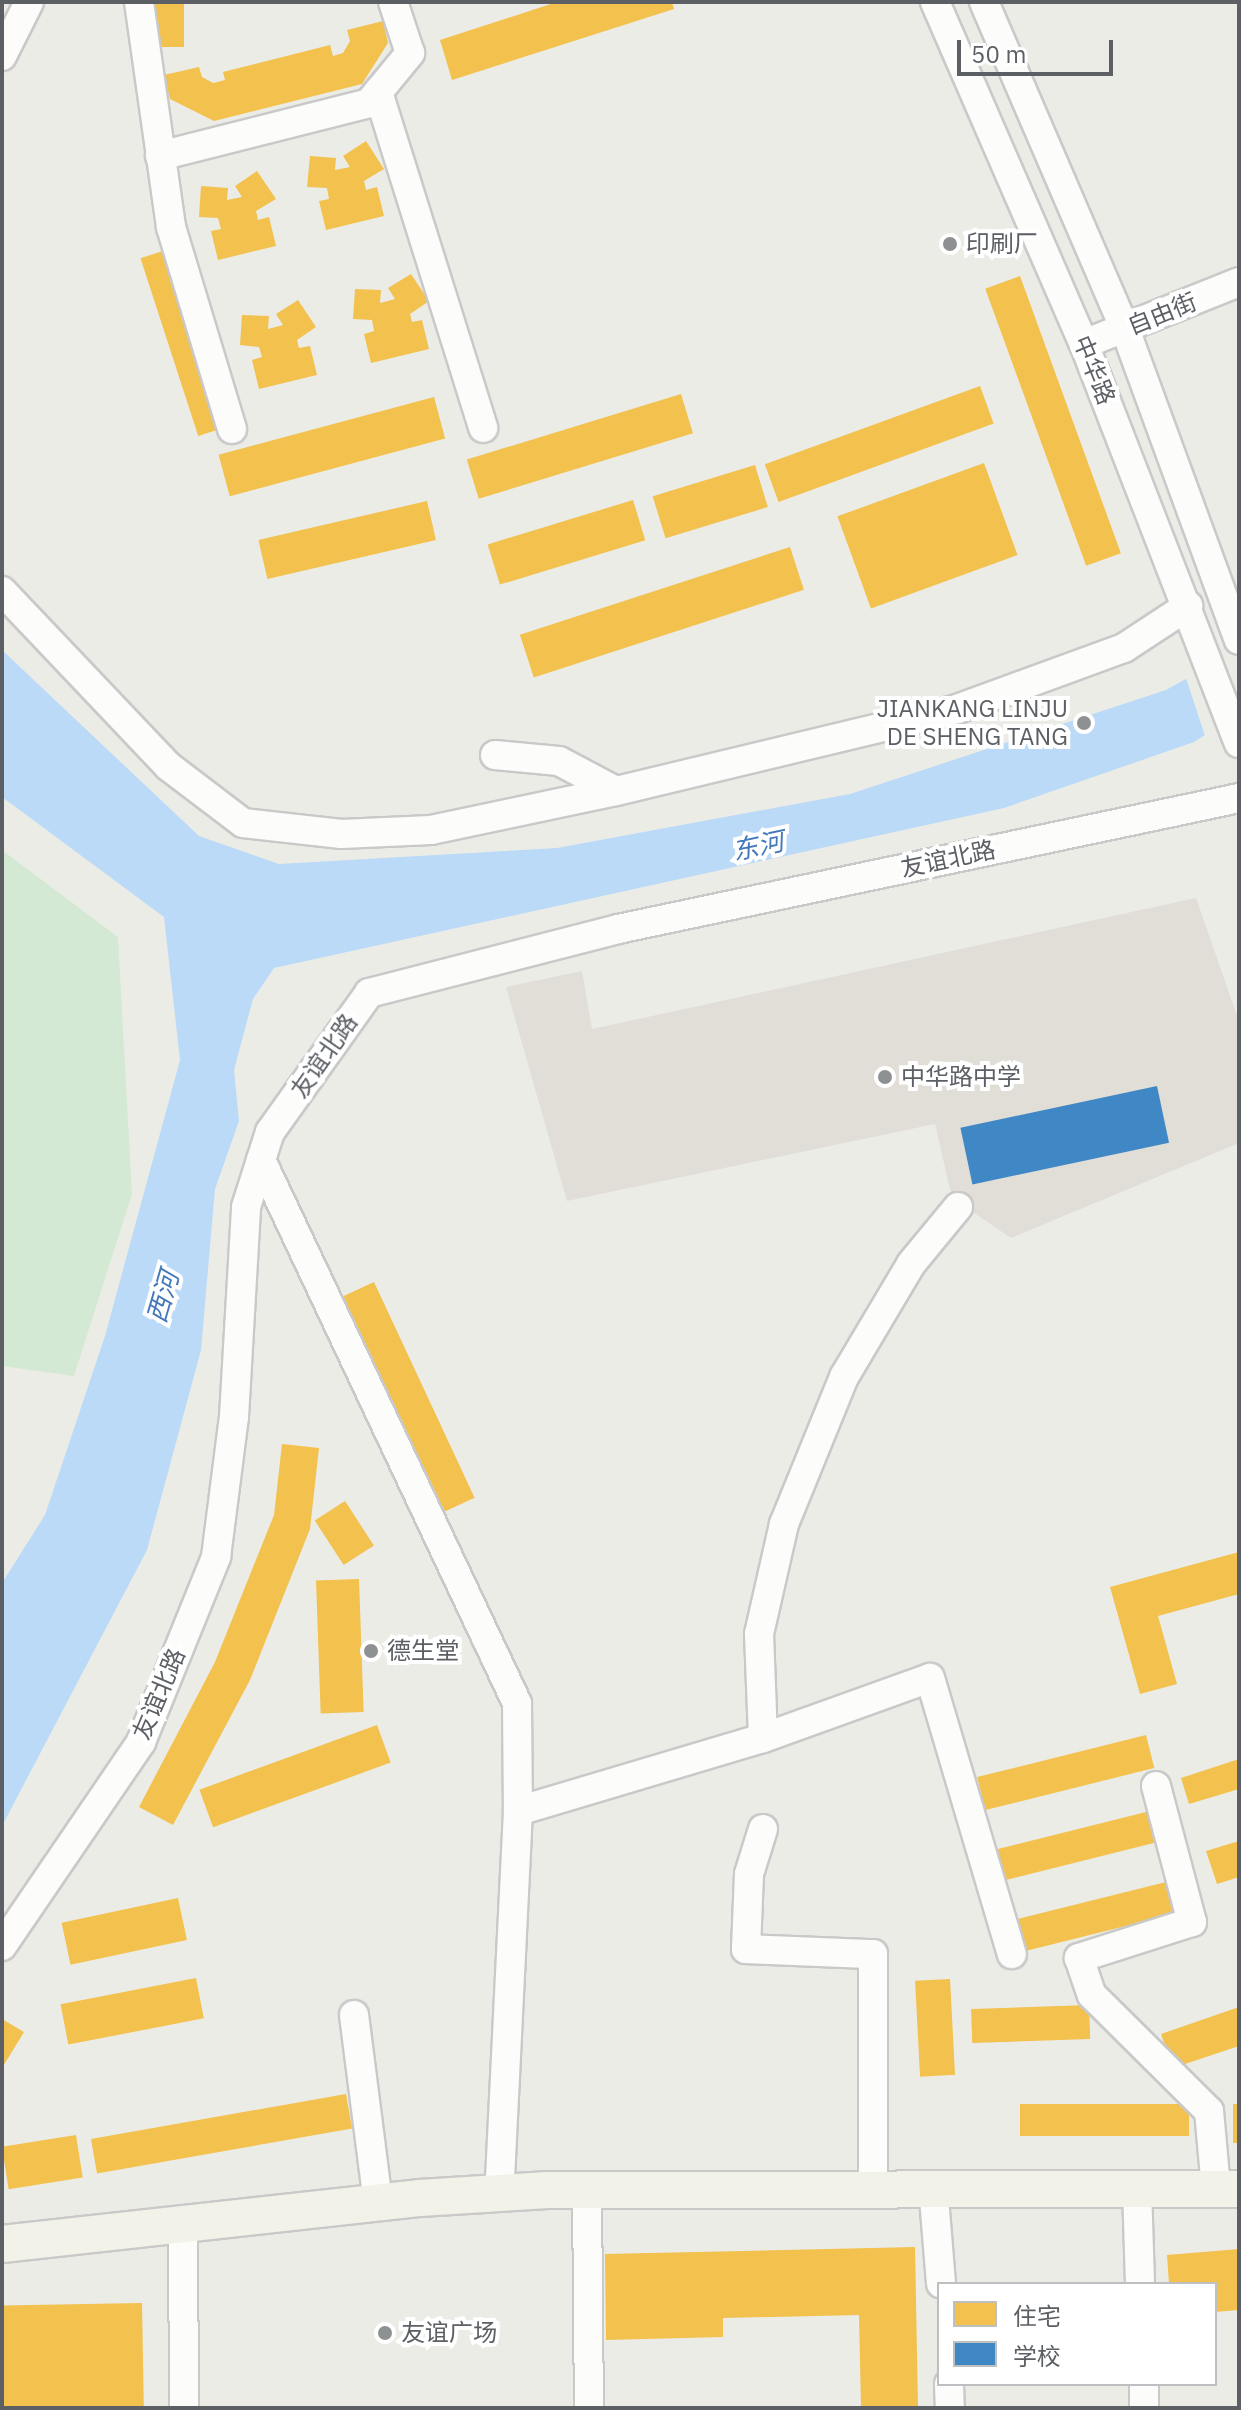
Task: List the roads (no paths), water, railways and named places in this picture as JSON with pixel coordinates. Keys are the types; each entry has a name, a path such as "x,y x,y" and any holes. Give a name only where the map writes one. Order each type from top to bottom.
{"main road":[{"path":"2,2244 378,2203 499,2193 873,2186 1228,2188"}],"street":[{"path":"2,56 29,2"},
{"path":"139,2 171,227 232,429"},
{"path":"160,156 369,103 410,53 393,2"},
{"name":"中华路","path":"935,2 1084,344 1191,612 1235,735"},
{"name":"中华路","path":"984,2 1125,329 1239,640"},
{"path":"378,92 483,428"},
{"name":"自由街","path":"1084,344 1239,282"},
{"path":"2,591 168,766 243,823 341,834 431,830 616,791 957,709 1124,648 1191,612"},
{"path":"495,755 559,761 616,791"},
{"name":"友谊北路","path":"2,1946 141,1742 216,1557 234,1417 246,1207 270,1132 369,993 618,929 1239,798"},
{"path":"261,1160 517,1703 518,1811 499,2193"},
{"path":"763,1738 759,1634 784,1524 844,1377 911,1264 958,1207"},
{"path":"518,1811 763,1738 930,1678 1012,1954"},
{"path":"1156,1786 1192,1922 1079,1958 1092,1995 1209,2111 1228,2188"},
{"path":"763,1829 749,1874 746,1949 873,1954 873,2186"},
{"path":"354,2015 378,2203"},
{"path":"933,2186 941,2282"},
{"path":"1137,2188 1140,2282"},
{"path":"587,2190 589,2408"},
{"path":"183,2224 184,2408"},
{"path":"949,2386 950,2408"},
{"path":"1144,2386 1144,2408"}],"water":[{"path":"1239,649 1239,713 1194,742 1004,808 274,968 253,999 234,1070 239,1121 215,1189 201,1350 147,1550 2,1826 2,1583 45,1515 105,1336 180,1060 164,917 2,797 2,650 199,836 279,864 557,848 850,794 1166,690"}],"place":[{"name":"印刷厂","path":"950,244"},
{"name":"JIANKANG LINJU DE SHENG TANG","path":"1084,723"},
{"name":"中华路中学","path":"885,1077"},
{"name":"德生堂","path":"371,1651"},
{"name":"友谊广场","path":"385,2333"}],"water label":[{"name":"东河","path":"758,846"},
{"name":"西河","path":"163,1297"}]}
